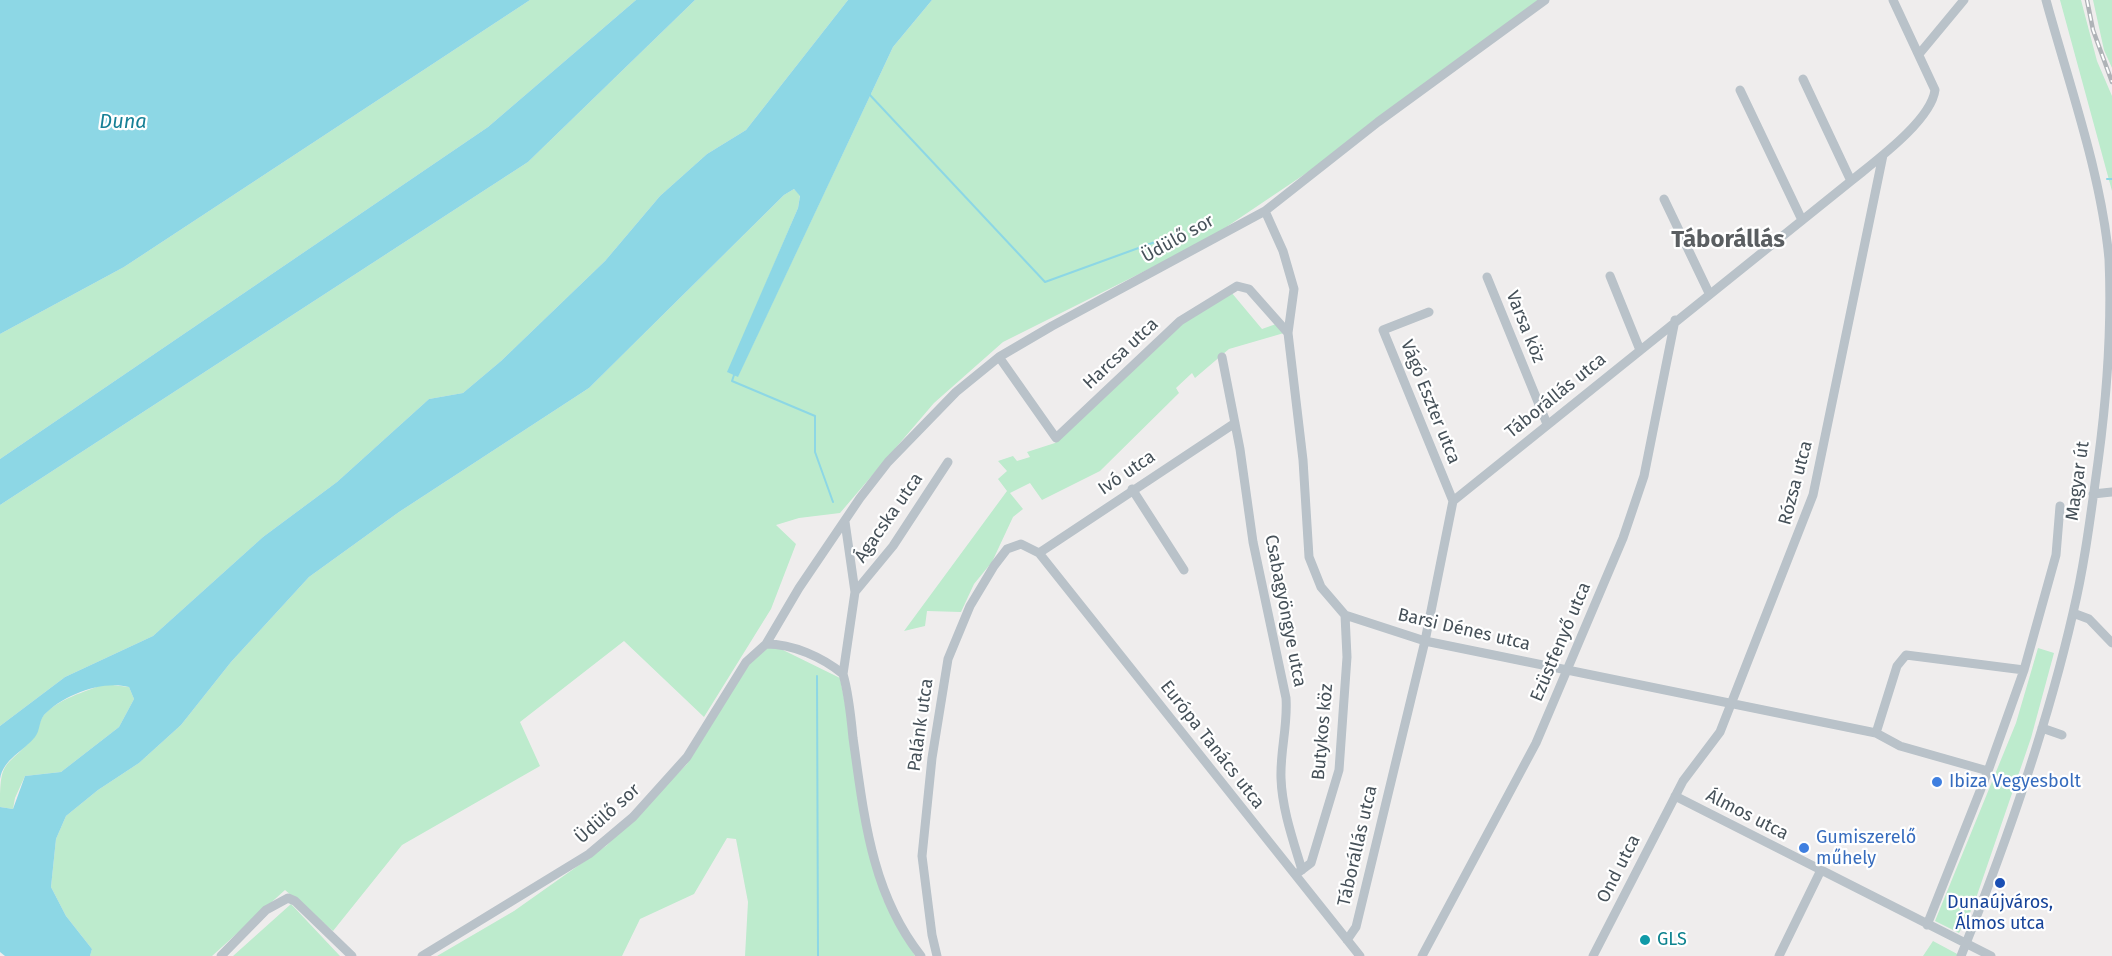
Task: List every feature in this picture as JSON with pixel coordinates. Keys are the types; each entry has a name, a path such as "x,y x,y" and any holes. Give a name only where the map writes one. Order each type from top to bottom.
{"street":[{"name":"Üdülő sor","path":"422,956 561,872 610,838 670,779 687,757 746,662 766,644 799,588 849,514 888,462 956,392 999,357 1265,211 1378,122 1545,0"},
{"path":"1893,0 1920,53 1964,0"},
{"name":"Magyar út","path":"1961,956 2013,824 2073,613 2093,494 2110,360 2112,312 2109,258 2100,202 2046,0"},
{"name":"Táborállás utca","path":"1347,940 1356,927 1425,641 1453,501 1675,320 1851,181 1911,129 1935,95 1934,83 1920,53"},
{"path":"1803,79 1851,181"},
{"path":"1740,90 1802,220"},
{"name":"Rózsa utca","path":"1675,796 1683,781 1720,732 1734,703 1814,495 1882,155"},
{"path":"1664,199 1709,294"},
{"path":"1265,211 1283,251 1293,289 1288,333 1303,459 1309,556 1321,587 1345,615"},
{"path":"1610,276 1640,350"},
{"name":"Varsa köz","path":"1487,277 1547,424"},
{"name":"Harcsa utca","path":"999,357 1056,438 1180,321 1237,286 1250,289 1288,333"},
{"name":"Vágó Eszter utca","path":"1430,312 1383,330 1453,501"},
{"name":"Ezüstfenyő utca","path":"1422,956 1536,743 1638,500 1675,320"},
{"name":"Csabagyöngye utca","path":"1222,357 1235,423 1253,542 1286,698 1287,719 1280,777 1298,873"},
{"name":"Ivó utca","path":"1039,553 1132,489 1235,423"},
{"name":"Ágacska utca","path":"855,592 894,546 948,462"},
{"path":"1132,489 1184,570"},
{"path":"2093,494 2112,492"},
{"name":"Magyar út","path":"1927,925 1988,771 2024,670 2056,555 2060,506"},
{"path":"845,522 855,592 843,674 866,829 882,890 906,937 921,956"},
{"name":"Palánk utca","path":"937,956 932,935 922,856 948,659 970,606 1006,549 1021,544 1039,553"},
{"name":"Európa Tanács utca","path":"1039,553 1298,873 1360,956"},
{"path":"2073,613 2089,619 2112,643"},
{"name":"Barsi Dénes utca","path":"1345,615 1425,641 1876,733 1900,746 1988,771"},
{"name":"Butykos köz","path":"1298,873 1311,863 1339,770 1347,657 1345,615"},
{"path":"766,644 784,644 819,659 843,674"},
{"path":"1876,733 1897,666 1906,655 2024,670"},
{"path":"2042,728 2062,735"},
{"name":"Álmos utca","path":"1675,796 1989,955"},
{"name":"Ond utca","path":"1593,956 1675,796"},
{"path":"1779,956 1821,870"},
{"path":"221,956 266,910 288,898 295,901 352,956"}],"green space":[{"path":"530,0 636,0 488,127 0,459 0,334 124,267"},
{"path":"695,0 848,0 746,130 707,154 660,196 605,261 501,361 463,393 429,399 337,482 263,537 153,636 65,677 0,726 0,505 528,162"},
{"path":"932,0 1545,0 1305,174 1207,240 1003,342 934,403 840,513 799,518 776,525 796,544 771,609 704,717 624,641 520,722 540,766 402,845 333,931 285,890 212,956 90,956 92,949 66,916 51,887 56,839 66,816 98,790 139,763 181,725 231,662 309,577 399,512 589,388 784,195 794,189 800,195 798,208 728,372 738,376 893,47"},
{"path":"2060,0 2081,0 2097,61 2112,96 2112,191"},
{"path":"2093,0 2112,0 2112,68 2104,50"},
{"path":"1231,292 1262,329 1276,324 1284,333 1229,349 1195,378 1192,373 1176,388 1179,393 1100,471 1042,500 1030,483 1010,493 1023,509 1013,517 992,562 974,584 961,612 927,611 925,626 904,631 1007,491 998,479 1007,471 998,461 1013,456 1017,461 1030,457 1027,452 1055,443 1181,324"},
{"path":"761,645 781,649 840,678 883,899 915,956 745,956 748,902 736,839 727,838 694,894 640,919 622,956 437,956 514,911 606,846 687,764 752,654"},
{"path":"2038,648 2054,653 2031,738 1973,907 1959,933 1935,921 2016,723"},
{"path":"104,684 129,687 134,699 119,727 61,772 25,776 15,798 13,809 0,807 3,772 10,760 34,737 43,716 63,701"},
{"path":"291,904 340,956 233,956"},
{"path":"1933,941 1961,956 1923,956"}],"water":[{"name":"Duna","path":"0,0 530,0 124,267 0,334"},
{"path":"636,0 695,0 528,162 0,505 0,459 488,127"},
{"path":"848,0 932,0 893,47 738,377 727,372 798,208 800,196 794,189 784,195 589,388 399,512 309,577 231,662 181,725 139,763 98,790 66,816 56,839 51,887 66,916 92,949 90,956 5,956 0,952 0,807 13,809 25,776 61,772 119,727 134,699 129,687 118,685 84,691 62,701 44,715 35,737 9,761 0,779 0,726 65,677 153,636 263,537 337,482 429,399 463,393 501,361 605,261 660,196 707,154 746,130"}],"waterway":[{"path":"869,94 1045,282 1177,234"},
{"path":"2107,179 2112,179"},
{"path":"734,375 732,381 815,416 815,452 833,502"},
{"path":"817,676 818,956"}],"railway":[{"path":"2087,0 2093,30 2112,82"}],"place":[{"name":"Ibiza Vegyesbolt","path":"1937,782"},
{"name":"Gumiszerelő műhely","path":"1804,848"},
{"name":"Dunaújváros, Álmos utca","path":"2000,883"},
{"name":"GLS","path":"1645,940"}],"district":[{"name":"Táborállás","path":"1728,240"}]}
